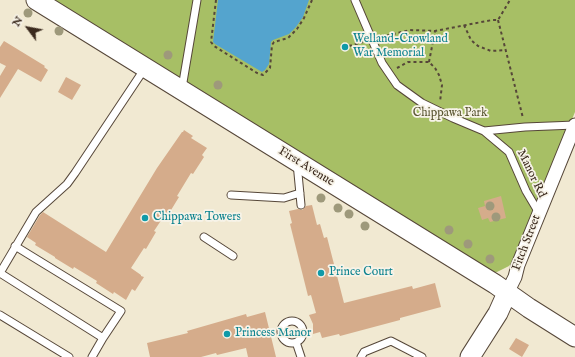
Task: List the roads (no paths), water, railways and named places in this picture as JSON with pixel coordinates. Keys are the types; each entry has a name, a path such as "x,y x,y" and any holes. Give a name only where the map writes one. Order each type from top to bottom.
{"street":[{"name":"First Avenue","path":"36,0 296,161 575,337"},
{"name":"Fitch Street","path":"470,357 498,313 575,125"}],"lane":[{"path":"181,90 197,0"},
{"path":"355,0 382,63 397,85 422,102 453,118 484,131 525,127 575,125"},
{"path":"103,338 0,273 36,212 66,184 75,173 145,68"},
{"name":"Manor Rd","path":"484,131 509,152 526,191 539,213"},
{"path":"296,161 301,205"},
{"path":"231,195 284,198 300,193"},
{"path":"204,238 233,256"},
{"path":"15,246 121,311 92,357"},
{"path":"0,315 69,357"},
{"path":"361,357 364,352 391,341 422,357"},
{"path":"296,342 301,357"}],"water":[{"path":"218,0 309,0 303,17 296,27 289,34 271,42 269,64 262,72 213,42"}],"place":[{"name":"Welland-Crowland War Memorial","path":"345,47"},
{"name":"Chippawa Towers","path":"145,218"},
{"name":"Prince Court","path":"321,273"},
{"name":"Princess Manor","path":"227,334"}],"park label":[{"name":"Chippawa Park","path":"450,114"}]}
